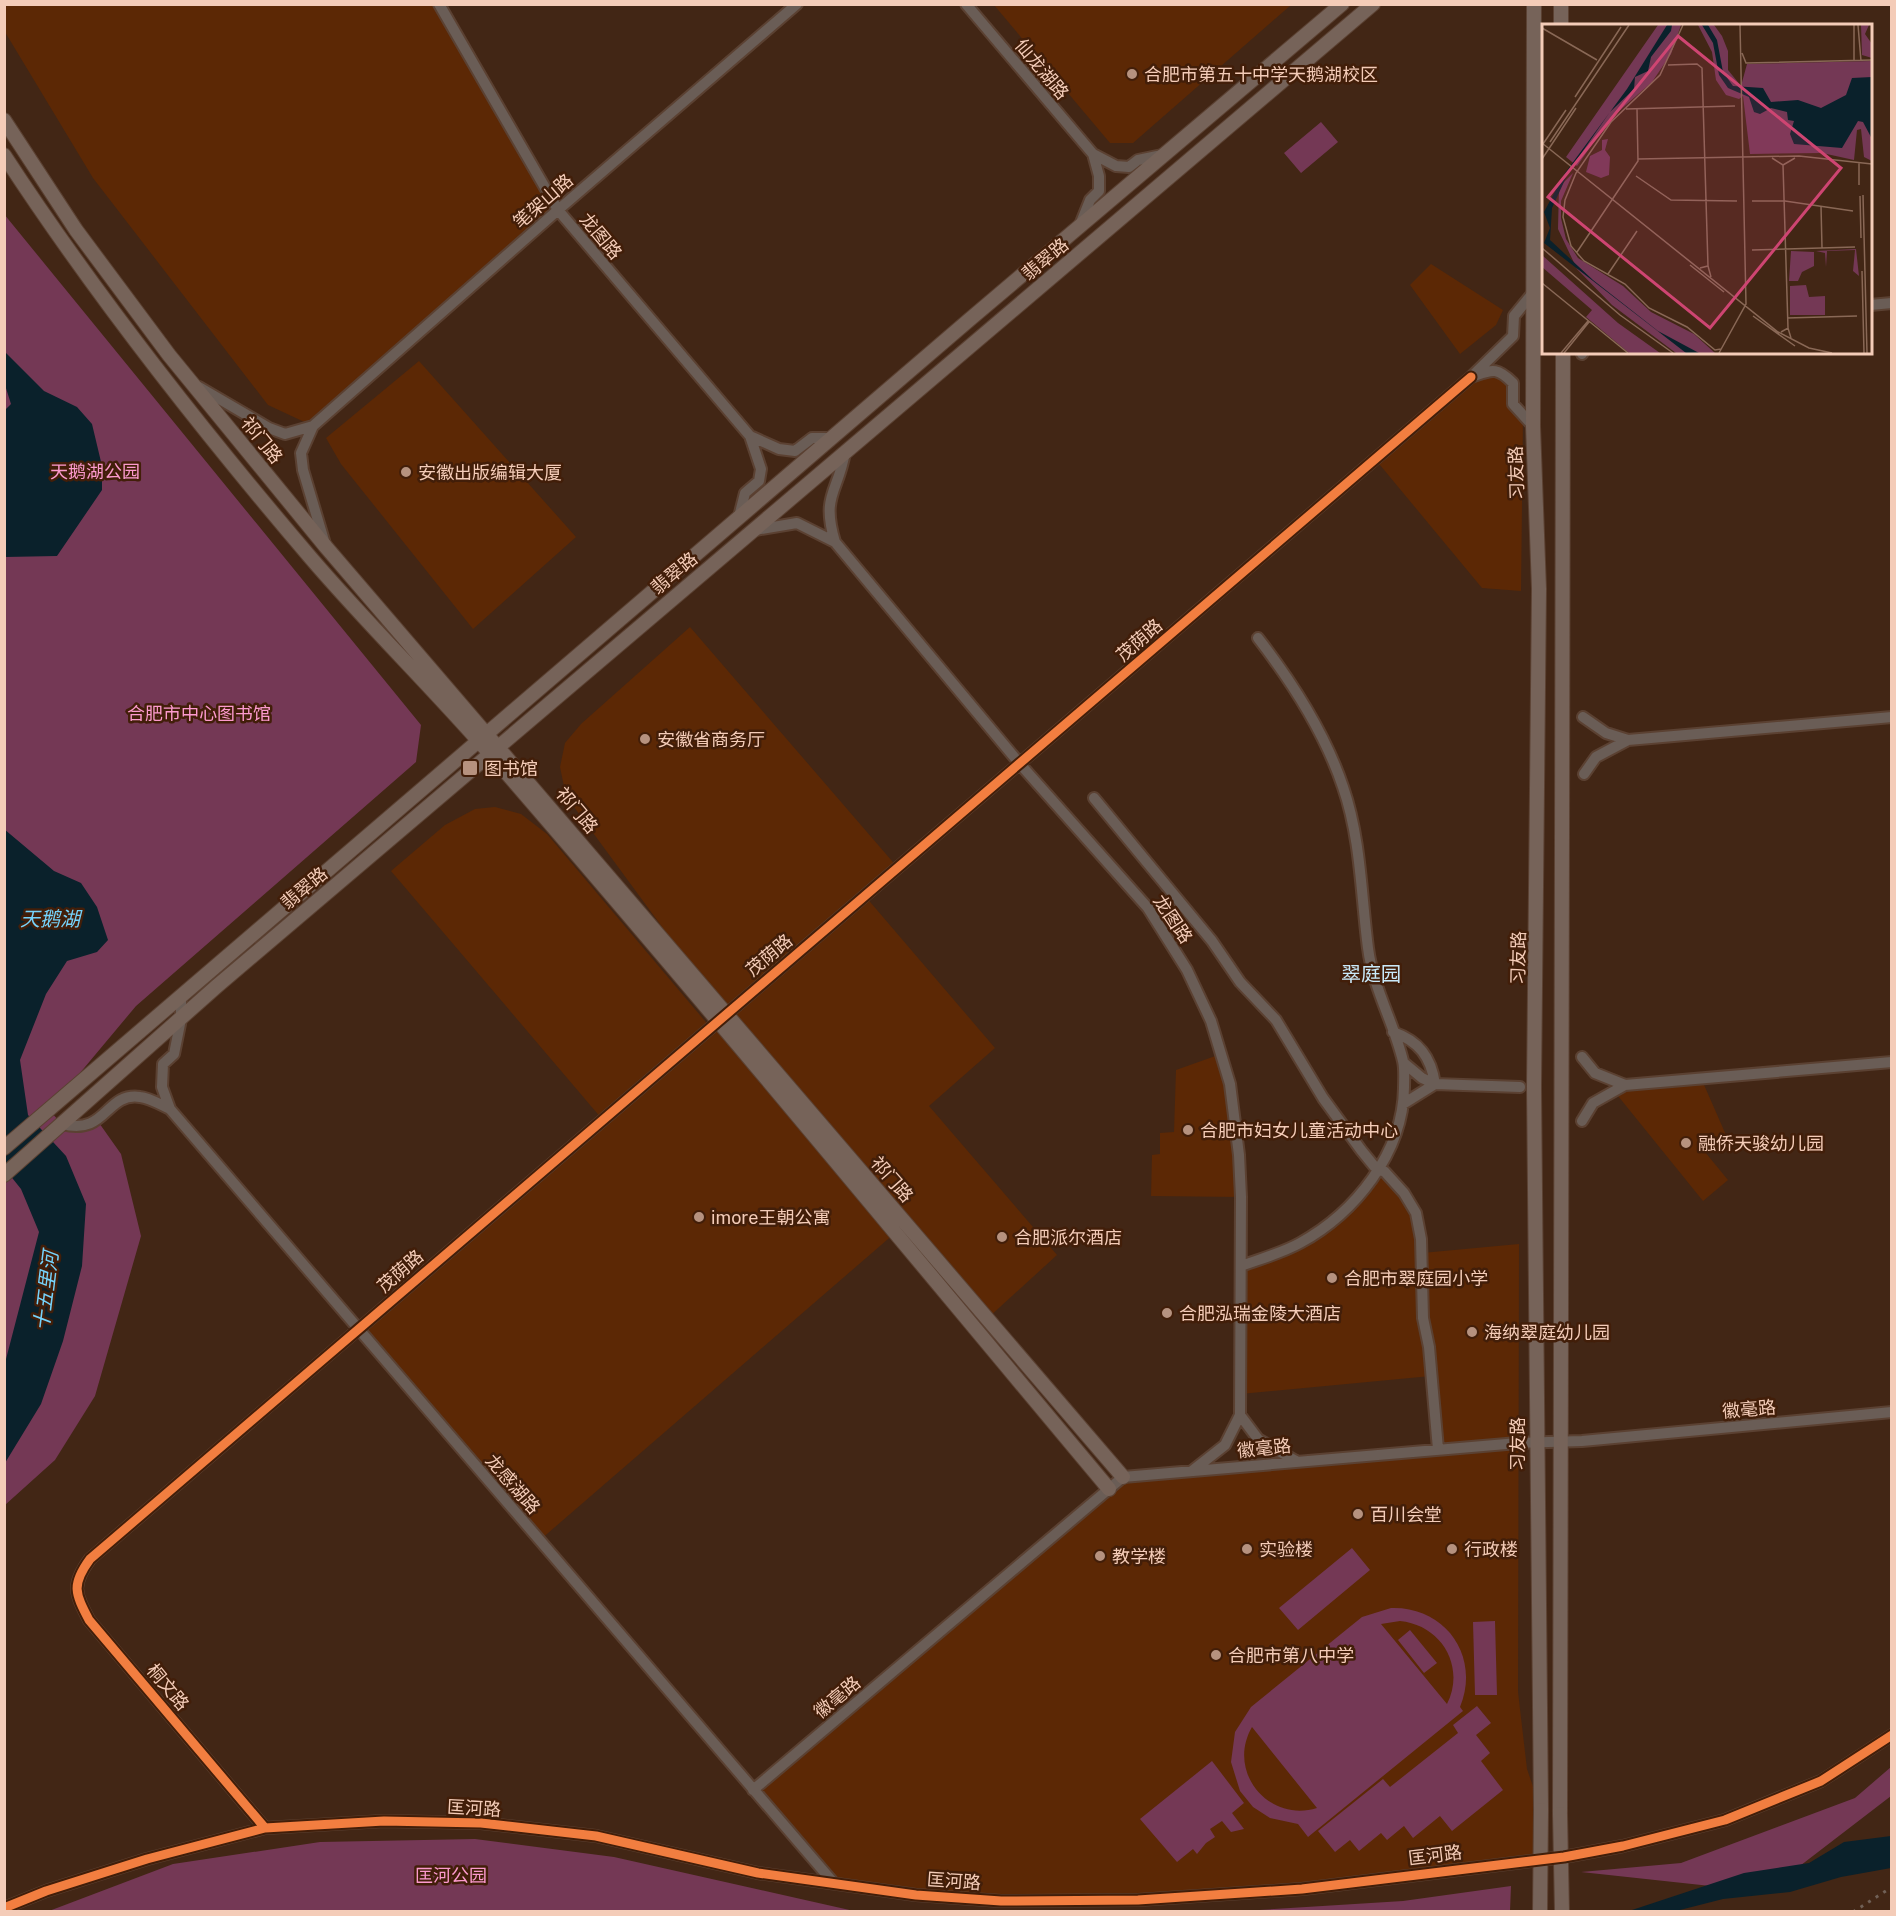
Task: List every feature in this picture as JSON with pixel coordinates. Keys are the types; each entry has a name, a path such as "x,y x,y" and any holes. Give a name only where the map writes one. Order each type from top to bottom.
{"main road":[{"name":"翡翠路","path":"4,1148 1166,154 1332,9 1342,4"},
{"name":"翡翠路","path":"4,1175 181,1018 1373,4"},
{"name":"习友路","path":"1534,4 1533,426 1539,588 1534,1087 1535,1442 1541,1810 1540,1911"},
{"path":"1561,4 1561,24"},
{"name":"祁门路","path":"4,120 76,230 191,383 483,737"},
{"name":"祁门路","path":"4,154 60,241 177,395 312,559 495,750 722,1017 1123,1477"},
{"path":"1562,1911 1560,1814 1563,1441 1560,1092 1564,743 1563,354"},
{"name":"祁门路","path":"722,1017 1109,1489"}],"street":[{"name":"龙图路","path":"439,4 558,210 750,436"},
{"name":"笔架山路","path":"313,426 797,4"},
{"name":"仙龙湖路","path":"966,4 1093,154"},
{"path":"1093,154 1116,166 1129,167 1138,160 1166,154"},
{"path":"1079,227 1089,200 1099,191 1100,176 1093,154"},
{"name":"茂荫路","path":"90,1559 1471,377 1479,366 1513,336 1514,316 1532,294"},
{"path":"1872,305 1892,303"},
{"path":"1471,377 1491,370 1502,372 1513,383 1513,404 1533,426"},
{"path":"191,383 268,428 285,434 313,426"},
{"path":"313,426 301,453 303,470 326,547"},
{"path":"750,436 779,449 795,451 812,438 832,438"},
{"path":"739,517 745,493 759,481 761,469 750,436"},
{"path":"835,542 828,519 830,495 842,471 845,452"},
{"path":"752,531 797,523 835,542"},
{"name":"龙图路","path":"835,542 1020,764 1149,908 1187,970 1211,1021 1230,1084 1239,1155 1240,1415"},
{"path":"1241,1266 1299,1244 1346,1211 1378,1168 1396,1136 1403,1104 1404,1063 1376,987 1368,951 1356,841 1343,788 1327,749 1287,676 1258,638"},
{"path":"1583,717 1606,733 1628,740 1892,717"},
{"path":"1584,774 1596,757 1628,740"},
{"path":"1094,798 1222,954 1240,982 1276,1020 1323,1098 1361,1150 1404,1193 1416,1213 1421,1239 1423,1318 1429,1347 1438,1449"},
{"path":"170,1109 162,1087 163,1064 174,1054 181,1018 181,997"},
{"path":"1393,1032 1407,1037 1422,1049 1431,1065 1435,1084"},
{"path":"1582,1057 1595,1073 1625,1085"},
{"path":"1582,1121 1593,1103 1625,1085 1892,1062"},
{"path":"1404,1063 1422,1078 1435,1084 1520,1087"},
{"path":"1403,1104 1435,1084"},
{"path":"63,1124 78,1128 92,1125 123,1098 141,1097 170,1109"},
{"name":"龙感湖路","path":"170,1109 832,1881"},
{"name":"徽毫路","path":"753,1790 1123,1477 1892,1412"},
{"path":"1190,1473 1225,1445 1240,1415 1258,1439 1296,1462"},
{"name":"桐文路","path":"90,1559 79,1575 76,1595 89,1620 265,1828"},
{"name":"匡河路","path":"4,1908 46,1891 147,1859 265,1828 384,1821 481,1823 596,1836 758,1873 832,1881 916,1894 1001,1901 1138,1900 1302,1889 1564,1857 1623,1846 1725,1820 1821,1781 1892,1736"}],"shaded area":[{"path":"5,5 439,5 558,210 313,426 268,405 93,178 5,32"},
{"name":"合肥市第五十中学天鹅湖校区","path":"994,5 1291,5 1133,143 1110,143"},
{"path":"1431,264 1503,310 1496,325 1460,354 1410,285"},
{"path":"419,361 576,537 473,629 341,464 326,438"},
{"path":"1491,370 1513,383 1513,404 1523,415 1521,591 1482,588 1375,459 1471,377"},
{"path":"690,627 898,868 865,896 995,1048 929,1106 1057,1255 988,1318 726,1014 566,796 560,767 565,743 581,724"},
{"path":"495,807 521,814 547,834 710,1027 718,1020 895,1233 540,1540 359,1329 602,1119 391,871 445,825 475,809"},
{"path":"1221,1054 1241,1197 1151,1196 1152,1155 1160,1154 1160,1133 1174,1132 1176,1070"},
{"name":"融侨天骏幼儿园","path":"1701,1078 1726,1135 1705,1152 1728,1180 1703,1201 1614,1091"},
{"name":"合肥市第八中学","path":"1378,1168 1416,1213 1422,1253 1519,1244 1518,1692 1527,1769 1541,1810 1537,1859 1302,1889 1001,1901 832,1881 753,1790 1123,1477 1438,1449 1431,1376 1240,1394 1241,1266 1321,1230"}],"green space":[{"path":"1321,122 1338,142 1301,173 1284,153"},
{"path":"4,214 421,725 416,762 136,1006 49,1110 62,1124 97,1120 121,1154 141,1236 95,1396 55,1460 5,1505"},
{"path":"1352,1548 1370,1570 1298,1630 1279,1608"},
{"path":"1391,1608 1428,1615 1442,1625 1454,1638 1462,1653 1466,1670 1465,1688 1460,1707 1463,1711 1308,1837 1298,1824 1270,1818 1253,1807 1240,1791 1231,1762 1235,1732 1251,1707 1362,1617","holes":["1400,1621 1415,1624 1427,1630 1446,1650 1453,1676 1452,1690 1447,1704 1381,1624","1252,1727 1317,1808 1299,1811 1283,1808 1268,1801 1257,1790 1248,1776 1244,1761 1245,1744"]},
{"path":"1495,1621 1497,1695 1475,1695 1473,1622"},
{"path":"1410,1630 1437,1663 1424,1673 1398,1640"},
{"path":"1477,1706 1491,1723 1476,1735 1490,1753 1481,1761 1503,1790 1452,1831 1440,1816 1413,1838 1404,1826 1387,1840 1381,1833 1359,1851 1350,1840 1335,1852 1318,1831 1383,1779 1390,1787 1458,1733 1453,1725"},
{"path":"1212,1761 1244,1803 1232,1813 1244,1829 1231,1832 1222,1821 1210,1829 1215,1837 1206,1843 1197,1854 1193,1849 1177,1862 1140,1819"},
{"path":"1891,1767 1891,1796 1766,1892 1581,1872 1681,1863 1855,1798"},
{"name":"匡河公园","path":"475,1839 614,1857 854,1911 49,1911 173,1864 320,1842"},
{"path":"1511,1886 1510,1911 1242,1911 1403,1901"}],"water":[{"path":"5,352 44,391 77,407 92,424 102,466 102,490 57,556 5,557 4,411 11,404 5,385"},
{"name":"天鹅湖","path":"4,829 54,871 81,883 97,907 108,940 97,952 67,961 46,994 20,1060 28,1115 66,1156 86,1204 82,1266 63,1341 41,1404 5,1463 5,1363 39,1232 21,1189 5,1169"},
{"path":"1891,1836 1891,1868 1841,1877 1790,1892 1723,1899 1676,1911 1629,1911 1744,1873 1809,1863 1844,1842"}],"railway":[{"path":"1853,1912 1892,1887"}],"cycle path":[{"path":"265,1828 89,1620 77,1589 80,1576 90,1559 1471,377"},
{"path":"4,1908 46,1891 147,1859 265,1828 384,1821 481,1823 596,1836 758,1873 916,1895 1001,1901 1138,1900 1302,1889 1564,1857 1623,1846 1725,1820 1821,1781 1892,1735"}],"place":[{"name":"合肥市第五十中学天鹅湖校区","path":"1132,74"},
{"name":"安徽出版编辑大厦","path":"406,472"},
{"name":"安徽省商务厅","path":"645,739"},
{"name":"图书馆","path":"470,768"},
{"name":"合肥市妇女儿童活动中心","path":"1188,1130"},
{"name":"融侨天骏幼儿园","path":"1686,1143"},
{"name":"imore王朝公寓","path":"699,1217"},
{"name":"合肥派尔酒店","path":"1002,1237"},
{"name":"合肥市翠庭园小学","path":"1332,1278"},
{"name":"合肥泓瑞金陵大酒店","path":"1167,1313"},
{"name":"海纳翠庭幼儿园","path":"1472,1332"},
{"name":"百川会堂","path":"1358,1514"},
{"name":"实验楼","path":"1247,1549"},
{"name":"行政楼","path":"1452,1549"},
{"name":"教学楼","path":"1100,1556"},
{"name":"合肥市第八中学","path":"1216,1655"}],"district":[{"name":"翠庭园","path":"1371,974"}],"park label":[{"name":"天鹅湖公园","path":"95,471"},
{"name":"合肥市中心图书馆","path":"199,713"}],"water label":[{"name":"十五里河","path":"46,1291"}]}
